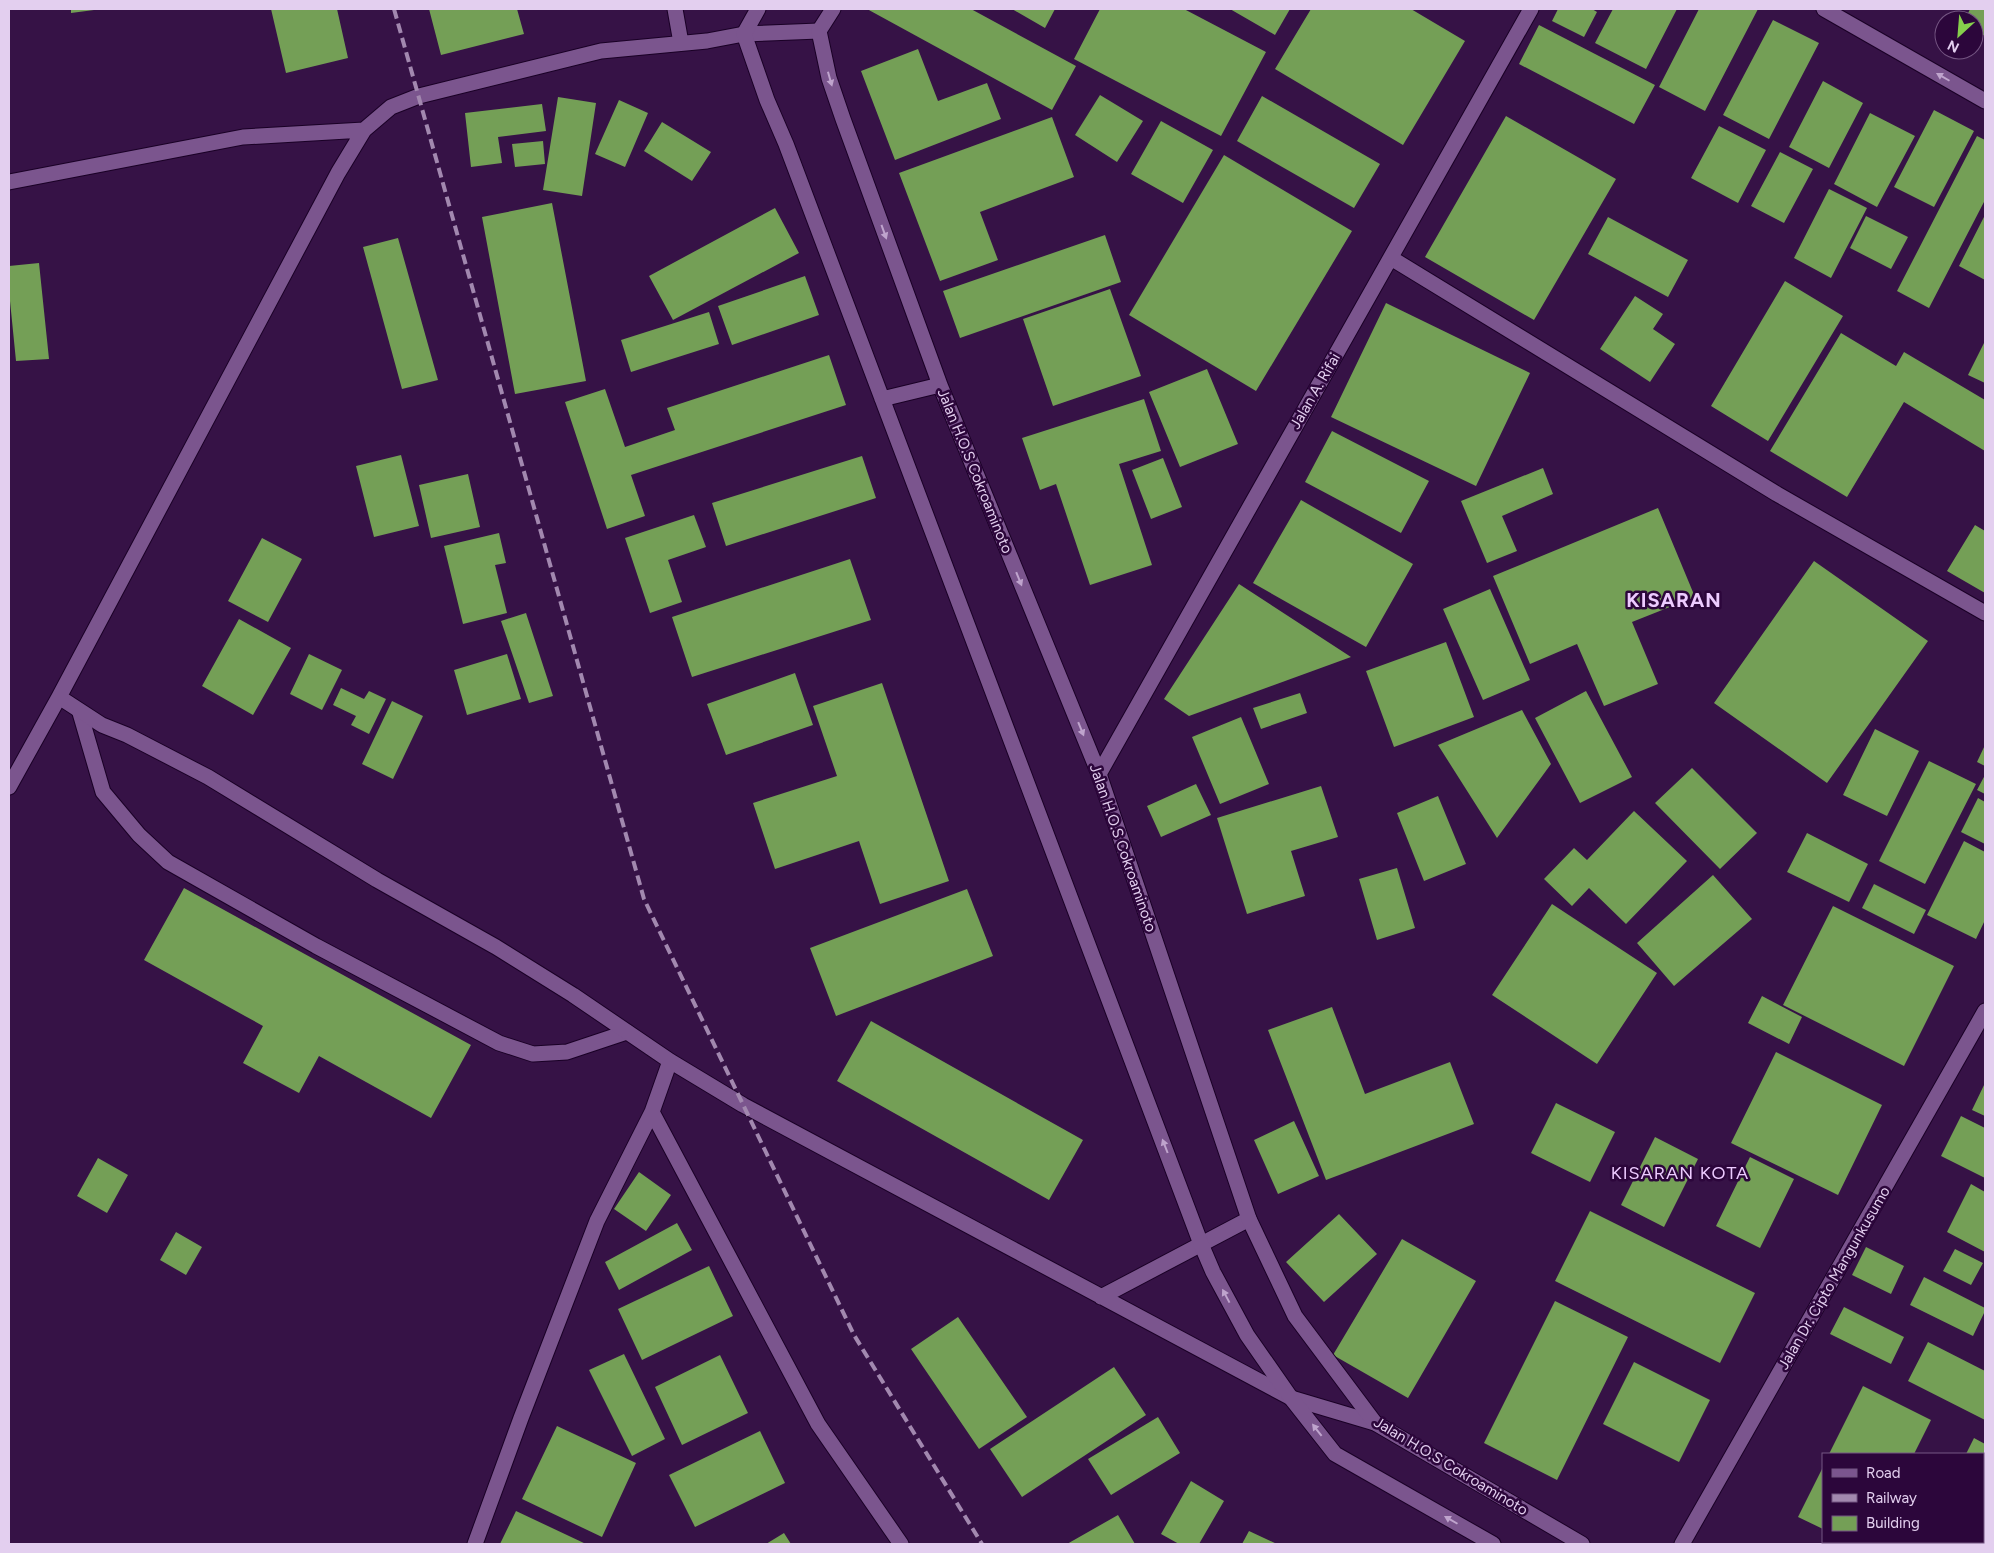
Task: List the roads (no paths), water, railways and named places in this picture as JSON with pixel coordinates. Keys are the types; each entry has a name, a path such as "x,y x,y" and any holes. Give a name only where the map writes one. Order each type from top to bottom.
{"street":[{"path":"675,9 681,43"},
{"path":"758,9 744,34 767,100 786,144 1213,1272 1247,1335 1291,1398 1335,1454 1493,1544"},
{"path":"9,787 59,697 338,173 364,130 391,107 419,96 601,51 744,34 819,31 833,9"},
{"name":"Jalan A. Rifai","path":"1099,774 1531,9"},
{"path":"1824,9 1985,101"},
{"name":"Jalan H.O.S Cokroaminoto","path":"819,31 829,78 940,385 1099,774 1248,1219 1295,1316 1375,1423 1582,1544"},
{"path":"9,182 243,137 364,130"},
{"path":"1391,258 1777,494 1985,613"},
{"path":"882,399 940,385"},
{"path":"59,697 102,725 127,735 208,777 377,880 496,947 743,1105 1291,1398 1375,1423"},
{"path":"80,712 103,792 139,835 168,862 316,946 499,1043 533,1054 567,1052 627,1032"},
{"name":"Jalan Dr. Cipto Mangunkusumo","path":"1682,1544 1985,1011"},
{"path":"475,1544 598,1222 652,1112 670,1060"},
{"path":"652,1112 818,1424 901,1544"},
{"path":"1101,1296 1248,1219"}],"railway":[{"path":"394,9 644,899 854,1335 982,1544"}],"district":[{"name":"KISARAN","path":"1674,600"},
{"name":"KISARAN KOTA","path":"1680,1173"}]}
